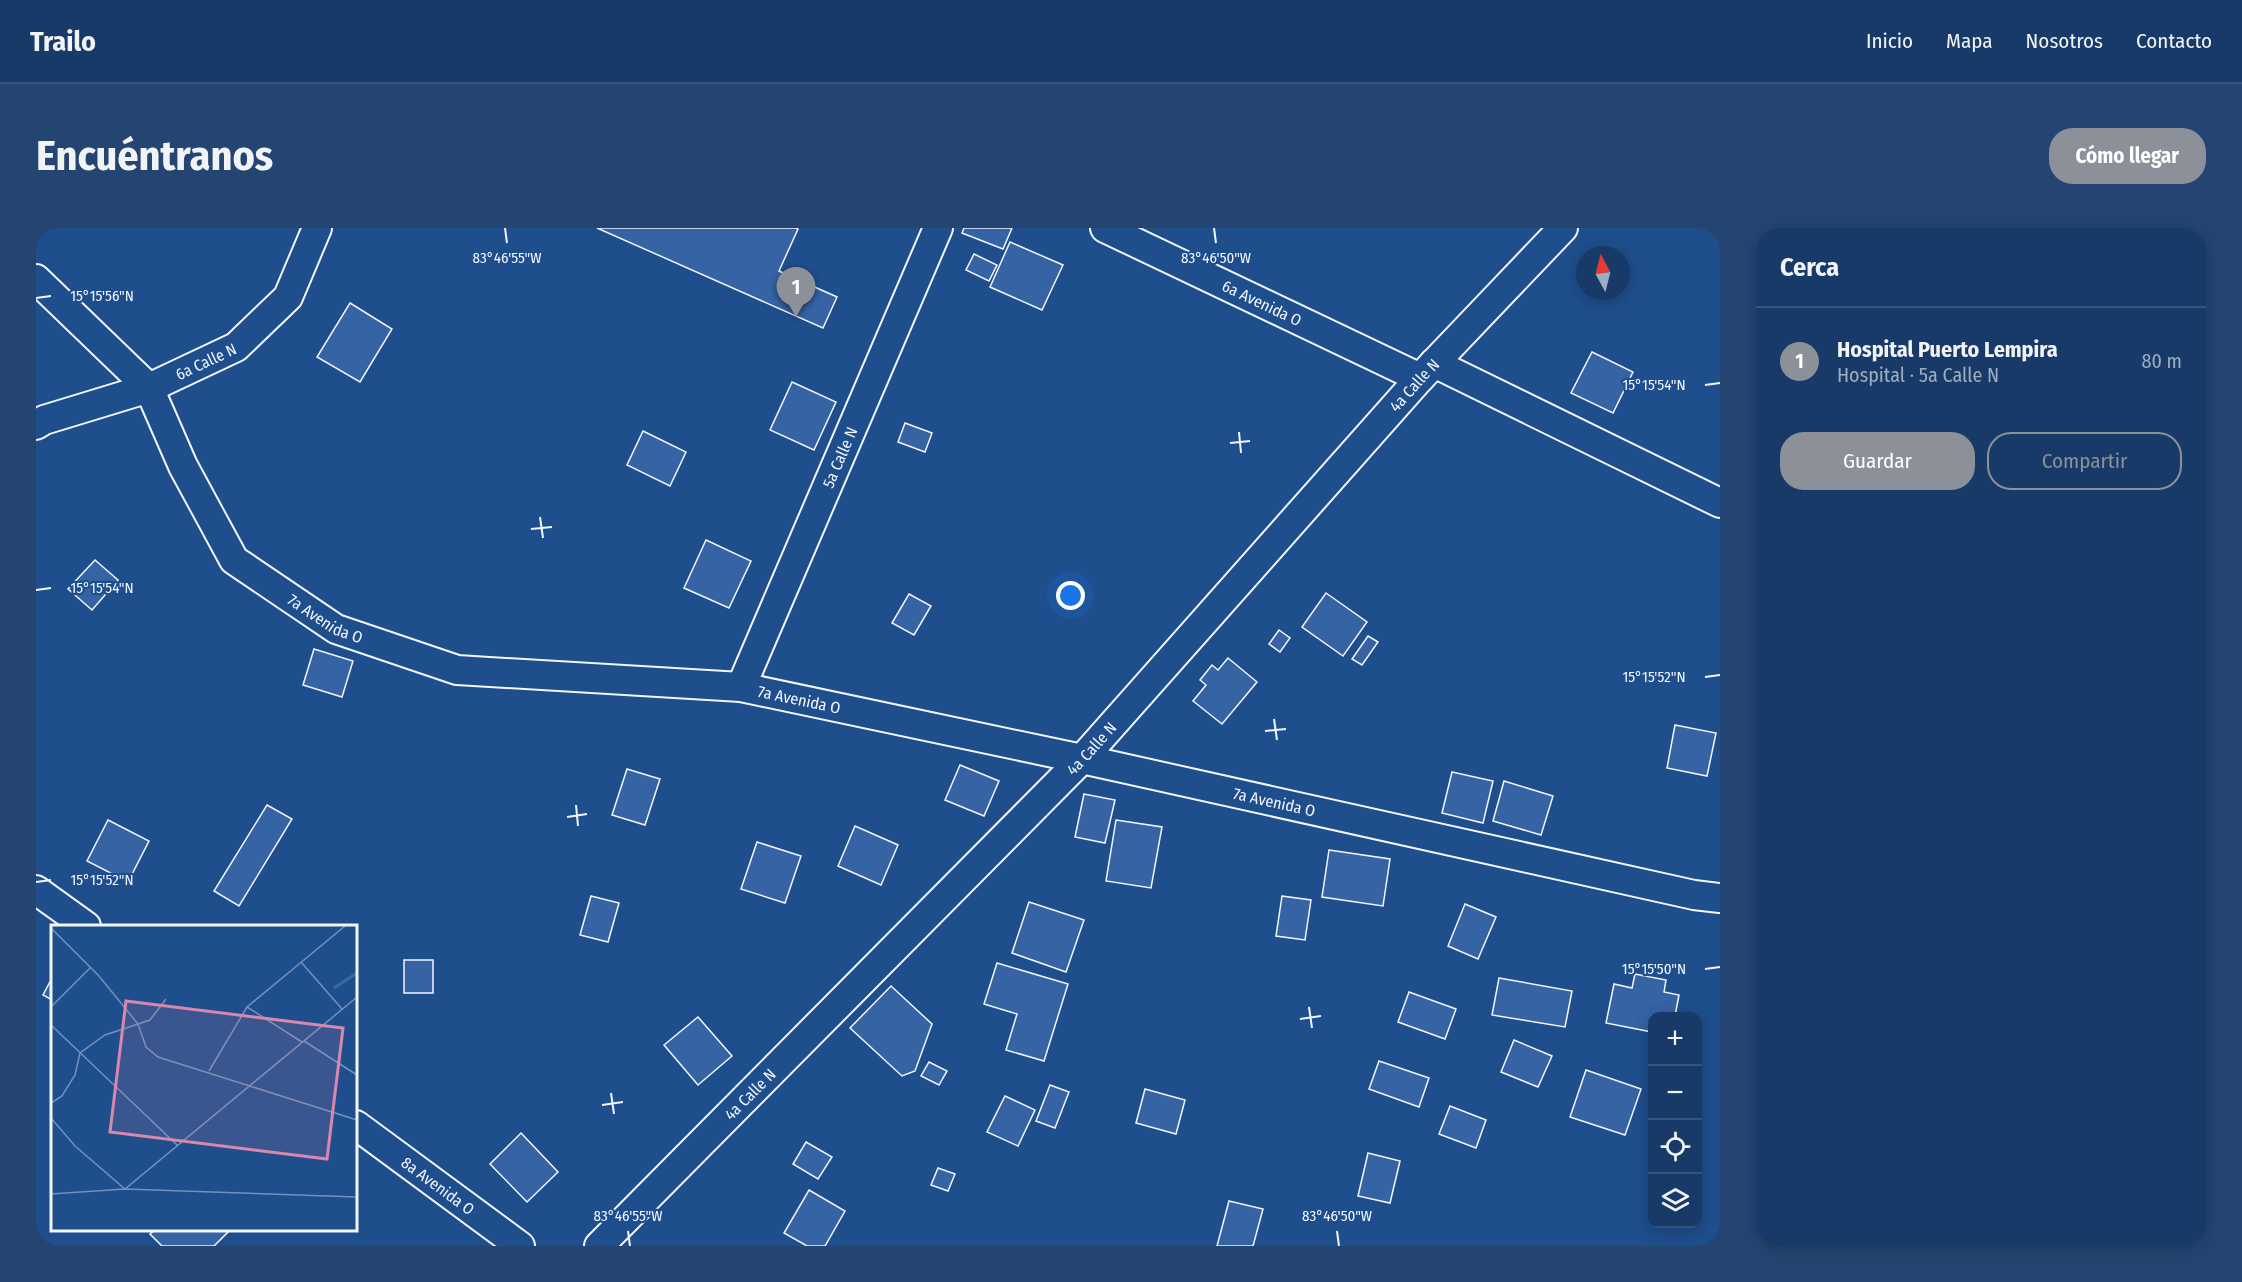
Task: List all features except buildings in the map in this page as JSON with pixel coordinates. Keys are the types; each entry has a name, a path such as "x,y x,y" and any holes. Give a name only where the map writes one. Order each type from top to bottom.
{"street":[{"name":"6a Calle N","path":"36,425 44,420 149,388 236,347 288,297 317,228"},
{"name":"5a Calle N","path":"741,687 938,228"},
{"name":"6a Avenida O","path":"1105,228 1720,503"},
{"name":"4a Calle N","path":"599,1246 1082,759 1427,371 1563,228"},
{"name":"7a Avenida O","path":"36,279 149,388 183,466 234,560 336,629 457,670 741,687 1082,759 1694,895 1720,898"},
{"path":"36,890 83,925"},
{"name":"8a Avenida O","path":"357,1126 520,1246"}],"place":[{"name":"Hospital Puerto Lempira","path":"796,317"}]}
